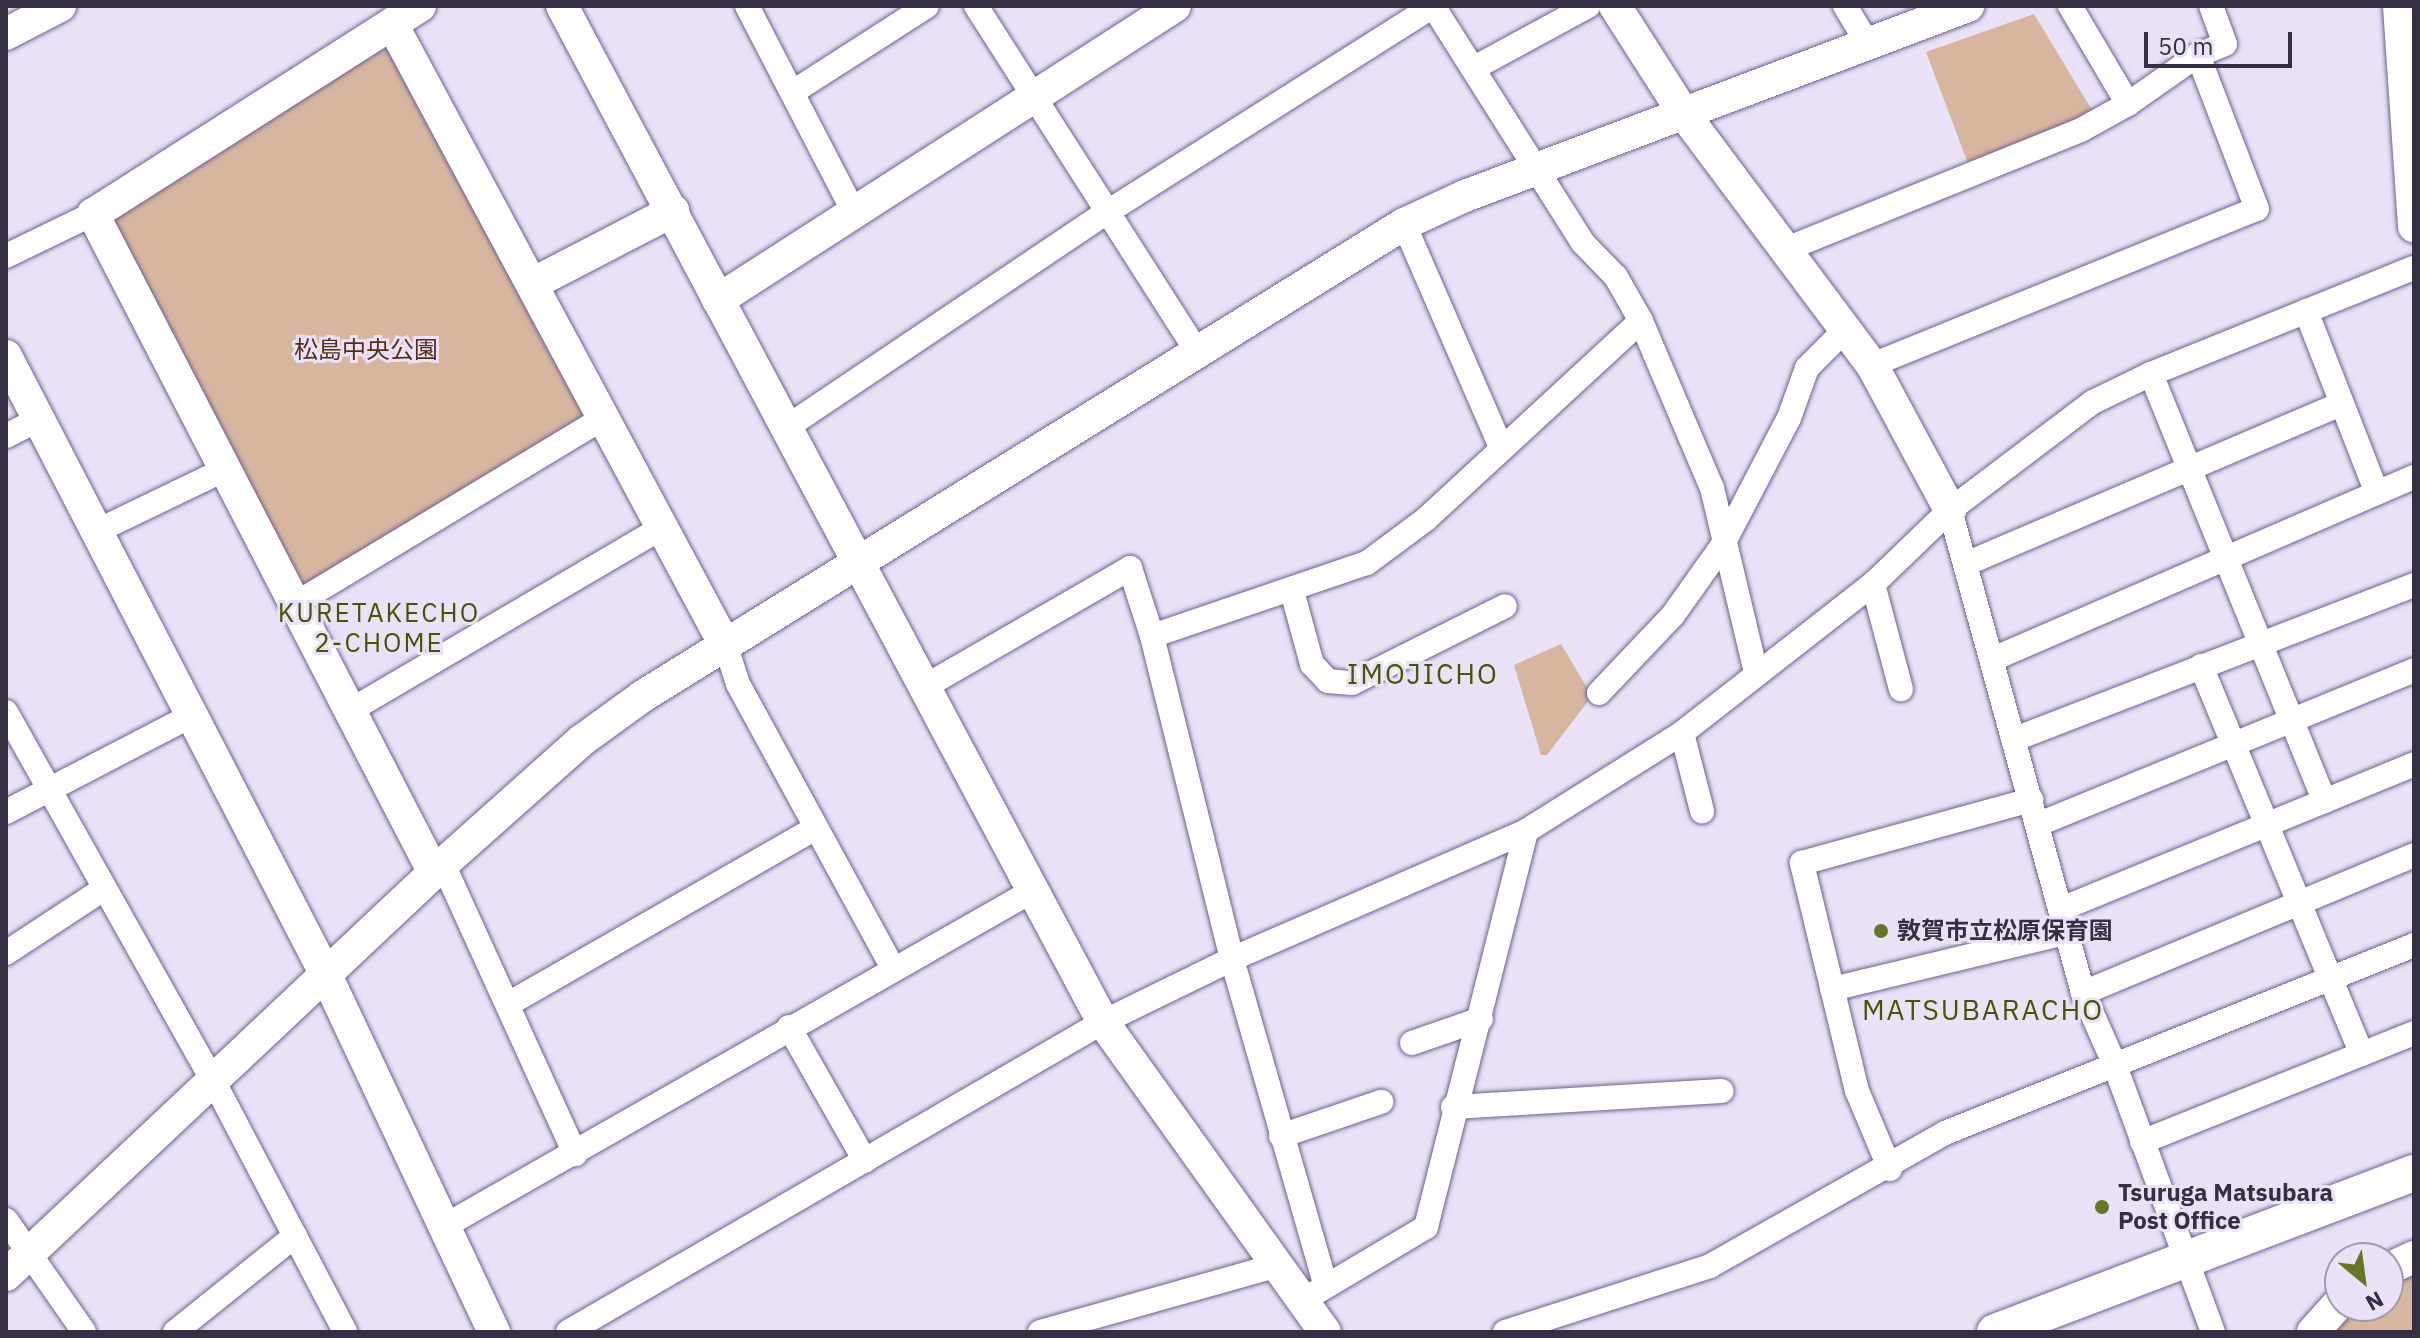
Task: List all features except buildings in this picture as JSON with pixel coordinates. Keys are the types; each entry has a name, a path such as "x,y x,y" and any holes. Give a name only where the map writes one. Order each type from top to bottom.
{"main road":[{"path":"1995,1332 2414,1173"}],"street":[{"path":"6,34 60,6"},
{"path":"6,256 93,214 420,6"},
{"path":"562,6 673,211 784,429 861,563 1103,1022 1279,1265 1314,1293"},
{"path":"747,6 855,214"},
{"path":"793,92 927,6"},
{"path":"976,6 1196,350"},
{"path":"718,300 1175,6"},
{"path":"784,429 1109,211 1433,6 1583,243 1616,277 1641,321 1712,488 1722,546 1756,672"},
{"path":"1474,68 1588,6"},
{"path":"1615,6 1684,114 1872,365 1950,510 1968,563 2083,993 2114,1063 2213,1332"},
{"path":"1845,6 1868,44"},
{"path":"17,1265 439,869 581,741 643,696 861,563 1196,350 1404,224 1537,170 1968,6"},
{"path":"2070,6 2128,104"},
{"path":"1784,250 2081,130 2128,104 2198,55 2225,44 2211,6"},
{"path":"2399,6 2409,95 2414,226"},
{"path":"392,24 534,283 726,647 738,684 814,829 892,967"},
{"path":"1872,365 2257,209 2198,55"},
{"path":"534,283 673,211"},
{"path":"93,214 351,710 510,1003 575,1154"},
{"path":"1404,224 1502,449"},
{"path":"568,1332 1103,1022 1232,959 1526,831 1682,733 1756,672 1873,584 1950,510 2093,402 2151,374 2414,268"},
{"path":"2306,311 2377,493"},
{"path":"1152,636 1292,591 1367,563 1425,520 1641,321"},
{"path":"1599,693 1673,615 1722,546 1789,418 1807,368 1845,330"},
{"path":"6,356 326,975 494,1332"},
{"path":"2151,374 2324,801"},
{"path":"1968,563 2340,404"},
{"path":"295,604 605,417"},
{"path":"6,436 39,419"},
{"path":"97,531 226,469"},
{"path":"1993,659 2414,477"},
{"path":"351,710 663,527"},
{"path":"926,686 1130,568 1152,636 1232,959 1281,1136 1325,1332"},
{"path":"1873,584 1901,689"},
{"path":"2015,739 2414,585"},
{"path":"1292,591 1312,664 1328,681 1352,683 1505,606"},
{"path":"2201,666 2362,1054"},
{"path":"2039,824 2414,670"},
{"path":"6,712 214,1082 345,1332"},
{"path":"6,812 47,787 192,715"},
{"path":"1682,733 1702,811"},
{"path":"1832,989 2064,921 2268,824 2414,764"},
{"path":"1890,1169 1857,1091 1802,863 2031,800"},
{"path":"510,1003 814,829"},
{"path":"1314,1293 1426,1227 1453,1107 1481,1019 1526,831"},
{"path":"2083,993 2414,855"},
{"path":"6,953 105,888"},
{"path":"443,1227 575,1154 892,967 1034,890"},
{"path":"1505,1332 1710,1266 1890,1169 1945,1133 2414,945"},
{"path":"1412,1043 1481,1019"},
{"path":"789,1027 865,1161"},
{"path":"2142,1142 2414,1033"},
{"path":"1453,1107 1722,1091"},
{"path":"1281,1136 1381,1102"},
{"path":"6,1220 17,1265 84,1332"},
{"path":"175,1332 295,1236"},
{"path":"1040,1332 1279,1265"}],"green space":[{"path":"2034,14 2095,115 1969,166 1926,52"},
{"name":"松島中央公園","path":"381,49 397,53 589,409 584,421 310,587 299,586 112,225 116,213"},
{"path":"1561,644 1592,696 1547,755 1541,755 1514,665"},
{"path":"2414,1271 2414,1332 2330,1332 2338,1322 2404,1322 2404,1276"}],"place":[{"name":"敦賀市立松原保育園","path":"1881,931"},
{"name":"Tsuruga Matsubara Post Office","path":"2102,1207"}],"district":[{"name":"KURETAKECHO 2-CHOME","path":"379,628"},
{"name":"IMOJICHO","path":"1423,674"},
{"name":"MATSUBARACHO","path":"1983,1010"}]}
